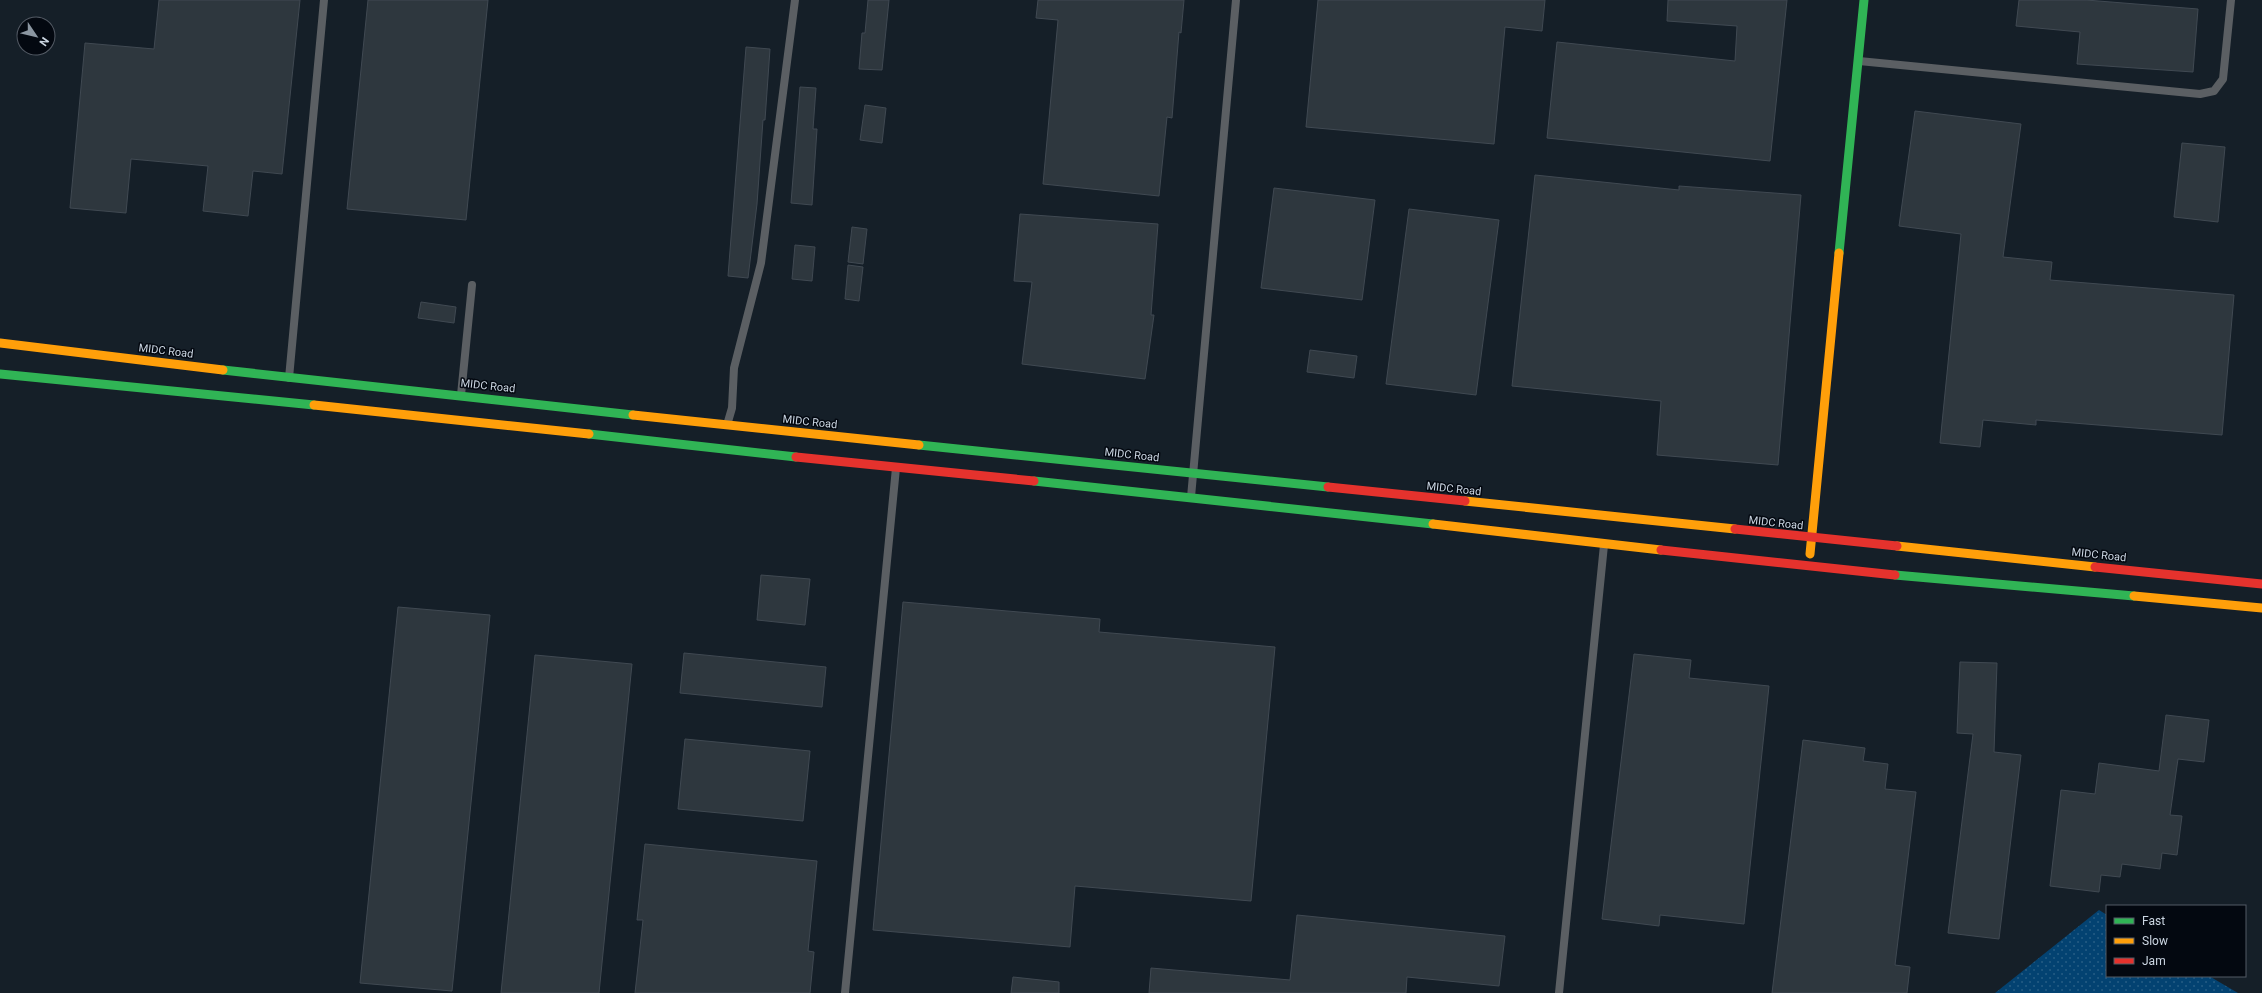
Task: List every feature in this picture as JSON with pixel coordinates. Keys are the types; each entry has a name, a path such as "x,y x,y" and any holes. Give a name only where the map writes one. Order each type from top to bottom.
{"street":[{"path":"1809,567 1864,0"},
{"name":"MIDC Road","path":"0,343 289,378 461,395 727,425 2262,584"},
{"path":"0,374 1191,497 1809,567 2262,608"}],"lane":[{"path":"289,378 324,0"},
{"path":"727,425 732,408 734,368 761,263 795,0"},
{"path":"1191,497 1236,0"},
{"path":"1859,61 2200,94 2214,90 2223,80 2231,0"},
{"path":"461,395 472,284"},
{"path":"845,993 896,467"},
{"path":"1558,993 1604,544"}],"shaded area":[{"path":"2099,910 2106,914 2106,977 2211,977 2238,993 1995,993"}],"building":[{"path":"159,0 300,0 282,174 253,171 248,216 203,211 208,166 131,159 126,213 70,208 85,43 154,49"},
{"path":"368,0 488,0 466,220 347,209"},
{"path":"868,0 889,0 882,70 859,69 862,33 865,33"},
{"path":"1038,0 1184,0 1181,33 1179,32 1172,118 1167,117 1159,196 1043,184 1058,20 1036,18"},
{"path":"1318,0 1545,0 1542,31 1505,27 1494,144 1306,127"},
{"path":"1668,0 1787,0 1770,161 1547,138 1557,42 1735,61 1737,26 1667,21"},
{"path":"2019,0 2086,0 2198,9 2193,72 2077,64 2080,32 2016,26"},
{"path":"746,47 770,49 757,204 748,278 728,276"},
{"path":"800,87 816,88 813,129 817,129 812,205 791,203"},
{"path":"865,105 886,108 882,143 860,140"},
{"path":"1915,111 2021,124 2003,257 2052,262 2050,280 2234,295 2222,435 2036,420 2036,425 1983,420 1980,447 1940,443 1961,234 1899,226"},
{"path":"2182,143 2225,147 2218,222 2174,217"},
{"path":"1535,175 1679,190 1679,186 1801,195 1778,465 1657,455 1661,401 1512,386"},
{"path":"1274,188 1375,200 1362,300 1261,288"},
{"path":"1409,209 1499,220 1476,395 1386,384"},
{"path":"1020,214 1158,224 1151,315 1154,315 1145,379 1022,364 1032,282 1014,281"},
{"path":"852,227 867,229 863,264 848,262"},
{"path":"795,245 815,247 812,281 792,279"},
{"path":"848,265 863,267 859,301 845,299"},
{"path":"421,302 456,307 454,323 418,318"},
{"path":"1310,350 1357,356 1354,378 1307,372"},
{"path":"761,575 810,579 805,625 757,620"},
{"path":"903,602 1100,619 1099,632 1275,647 1251,901 1075,886 1070,947 873,930"},
{"path":"398,607 490,615 452,991 360,983"},
{"path":"684,653 826,667 822,707 680,693"},
{"path":"1634,654 1691,660 1689,678 1769,686 1744,924 1660,915 1659,926 1602,919"},
{"path":"535,655 632,664 599,993 501,993"},
{"path":"1960,662 1997,663 1994,752 2021,755 1999,939 1948,933 1973,734 1957,733"},
{"path":"2166,715 2209,720 2204,762 2178,759 2170,815 2182,816 2177,855 2162,853 2160,869 2122,864 2120,877 2101,875 2099,892 2050,886 2061,790 2095,794 2099,763 2159,771"},
{"path":"685,739 810,751 803,821 678,809"},
{"path":"1803,740 1865,748 1863,761 1888,764 1885,789 1916,792 1895,965 1910,967 1907,993 1772,993"},
{"path":"645,844 817,861 808,951 814,952 810,993 635,993 643,920 637,920"},
{"path":"1297,915 1505,936 1499,986 1407,977 1406,993 1149,993 1151,968 1290,980"},
{"path":"1013,977 1059,982 1059,993 1011,993"}],"traffic: fast":[{"path":"1839,253 1864,0"},
{"path":"223,370 633,415"},
{"path":"0,374 314,405"},
{"path":"589,434 796,457"},
{"path":"919,445 1328,487"},
{"path":"1034,481 1433,524"},
{"path":"1895,575 2134,596"}],"traffic: slow":[{"path":"1810,554 1839,253"},
{"path":"0,343 223,370"},
{"path":"314,405 589,434"},
{"path":"633,415 919,445"},
{"path":"1465,501 1735,529"},
{"path":"1433,524 1661,550"},
{"path":"1897,546 2095,567"},
{"path":"2134,596 2262,608"}],"traffic: jam":[{"path":"796,457 1034,481"},
{"path":"1328,487 1465,501"},
{"path":"1735,529 1897,546"},
{"path":"1661,550 1895,575"},
{"path":"2095,567 2262,584"}]}
